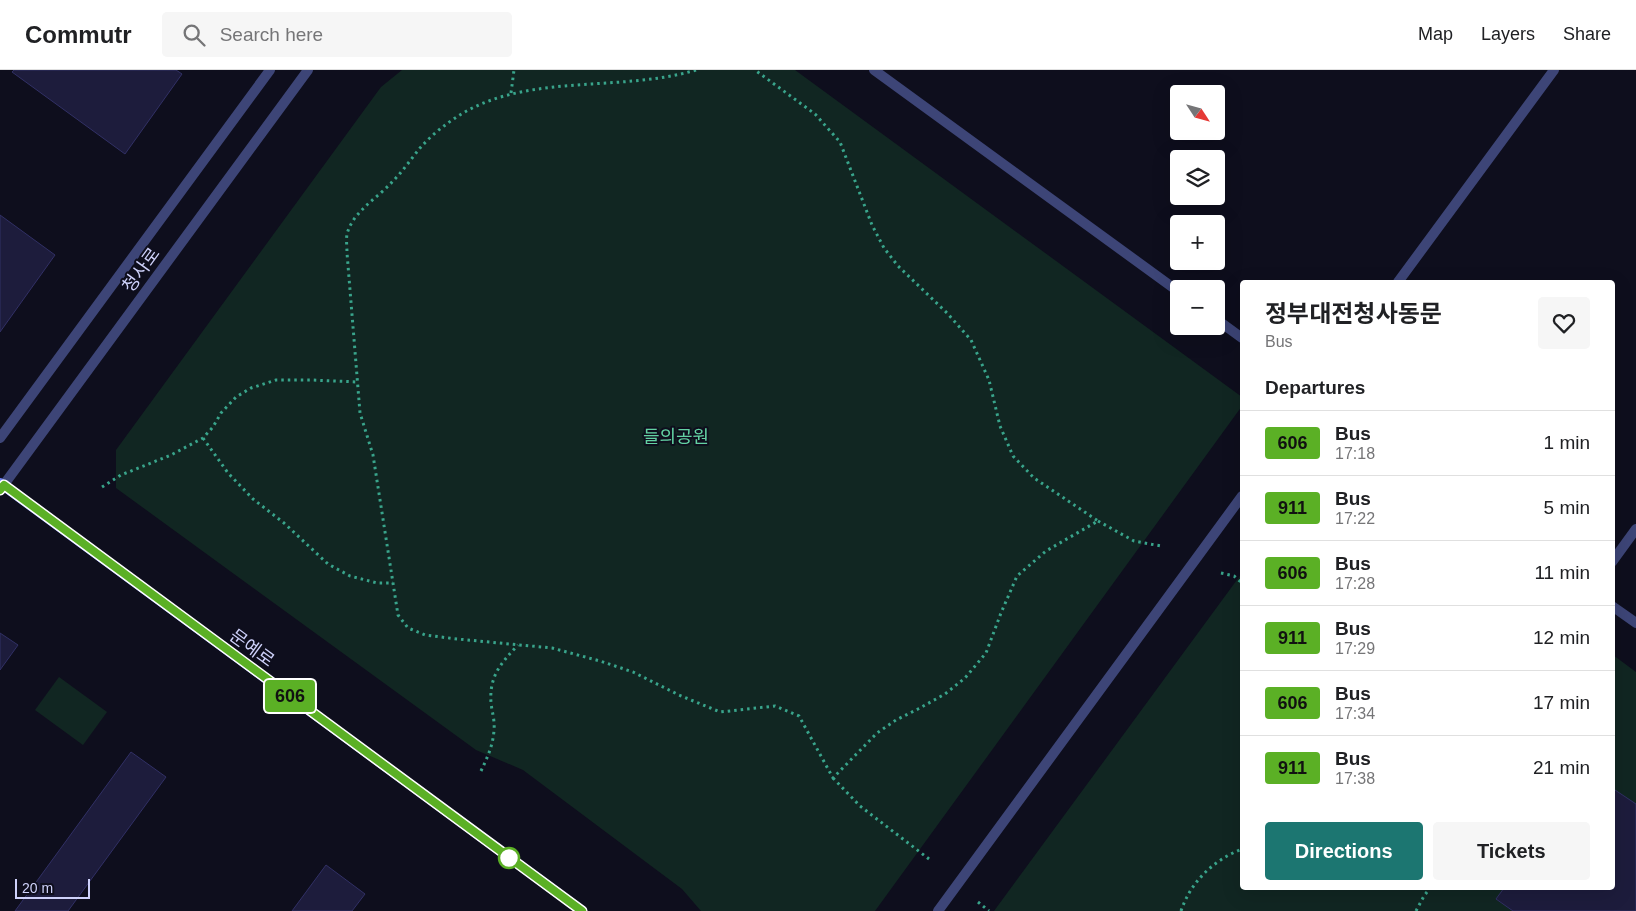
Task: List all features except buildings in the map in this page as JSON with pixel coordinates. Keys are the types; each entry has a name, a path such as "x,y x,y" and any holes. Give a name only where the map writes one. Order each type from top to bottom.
{"main road":[{"name":"문예로","path":"1,486 582,911"}],"street":[{"name":"청사로","path":"0,438 270,70"},
{"name":"청사로","path":"1,486 308,70"},
{"path":"874,70 1170,285"},
{"path":"1399,280 1554,70"},
{"path":"1225,326 1240,337"},
{"path":"938,911 1240,499"},
{"path":"1615,558 1636,530"},
{"path":"1615,608 1636,623"}],"path":[{"path":"511,93 514,70"},
{"path":"696,70 658,79 592,83 511,93 476,106 449,122 422,146 393,181 356,216 347,235 347,253 360,413 373,456 398,615 408,628 425,634 457,640 552,648 633,672 679,695 720,712 775,706 799,716 833,778 860,806 929,859"},
{"path":"755,70 815,114 840,142 872,225 884,248 898,266 947,313 971,340 989,380 1000,426 1013,456 1034,478 1098,521 1134,541 1161,546"},
{"path":"102,487 121,475 171,455 203,438 213,427 221,413 236,397 251,388 276,380 358,382"},
{"path":"203,438 228,473 253,500 284,522 328,564 350,576 377,583 393,583"},
{"path":"833,778 878,733 896,720 945,694 966,678 986,653 1018,576 1046,551 1098,521"},
{"path":"1221,573 1234,576 1240,581"},
{"path":"481,771 492,748 494,732 491,702 493,680 502,662 519,645"},
{"path":"1181,911 1196,883 1208,869 1230,854 1240,850"},
{"path":"1416,911 1428,890"},
{"path":"978,902 989,911"}],"green space":[{"name":"들의공원","path":"402,70 795,70 1240,396 1240,409 875,911 701,911 682,889 523,770 476,750 116,488 116,450 381,87"},
{"path":"1240,576 1240,890 1615,890 1615,656 1636,672 1636,911 994,911"},
{"path":"59,677 107,712 83,745 35,710"}],"bus line":[{"name":"606","path":"0,490 4,485 582,911"}]}
